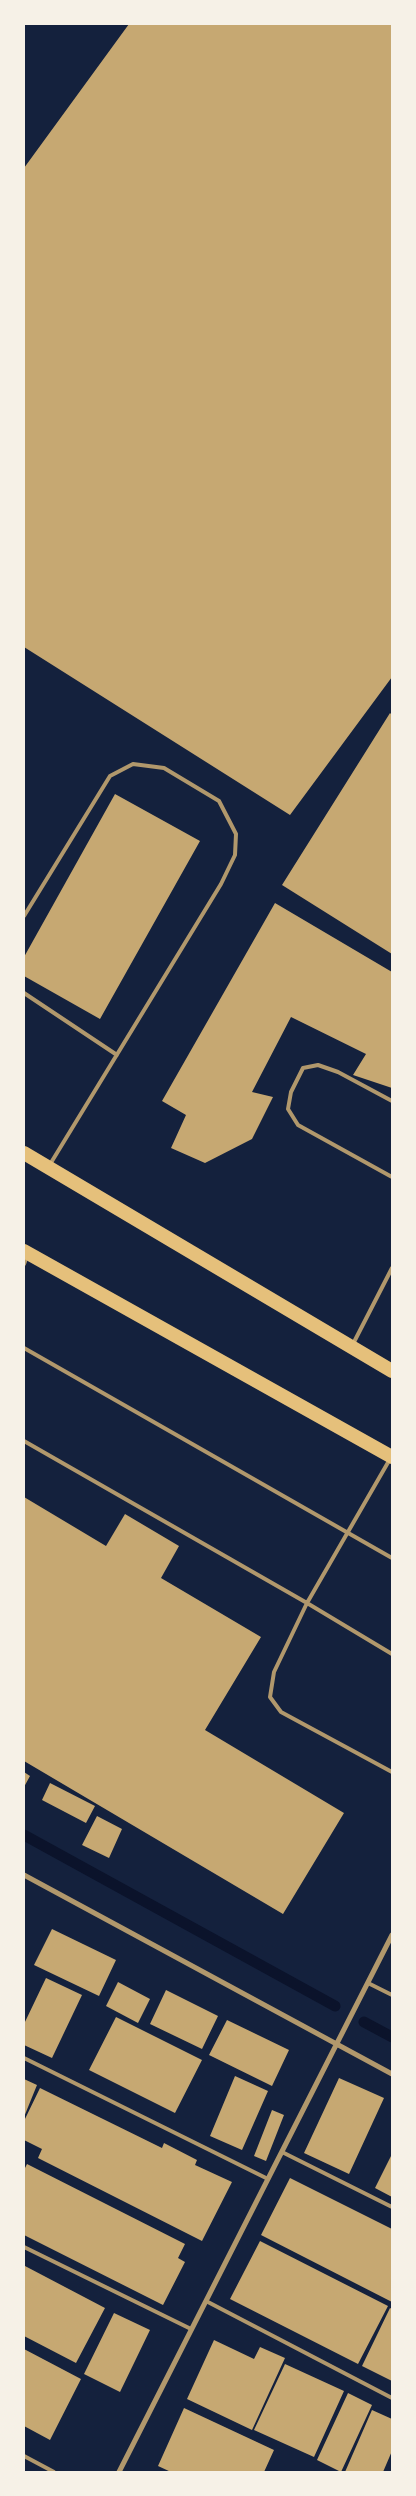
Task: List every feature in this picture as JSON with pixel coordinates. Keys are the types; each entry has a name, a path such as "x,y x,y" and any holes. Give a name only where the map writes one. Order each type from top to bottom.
{"highway":[{"path":"24,1153 392,1371"},
{"path":"25,1256 392,1457"}],"street":[{"path":"24,1875 392,2074"},
{"path":"119,2472 392,1936"}],"lane":[{"path":"24,916 110,776 133,764 164,768 219,801 236,834 235,855 221,884 48,1168"},
{"path":"24,993 117,1054"},
{"path":"392,1101 338,1072 318,1065 303,1068 291,1092 288,1109 298,1125 392,1177"},
{"path":"351,1348 392,1268"},
{"path":"24,1348 392,1558"},
{"path":"24,1441 307,1602 392,1654"},
{"path":"392,1457 307,1602 274,1672 270,1697 281,1712 392,1772"},
{"path":"368,1982 392,1995"},
{"path":"24,2058 268,2178"},
{"path":"282,2152 392,2207"},
{"path":"24,2247 192,2329"},
{"path":"206,2301 392,2398"},
{"path":"24,2456 54,2472"}],"building":[{"path":"129,24 392,24 392,677 290,815 24,647 24,168"},
{"path":"390,713 392,715 392,954 282,885"},
{"path":"115,794 200,841 100,1019 24,976 24,957"},
{"path":"275,903 392,972 392,1088 353,1075 366,1054 291,1017 252,1092 273,1097 252,1139 205,1163 171,1148 186,1115 162,1101"},
{"path":"24,1497 106,1546 125,1514 179,1546 161,1578 261,1637 205,1730 344,1813 283,1914 24,1761"},
{"path":"24,1772 30,1776 24,1787"},
{"path":"50,1783 95,1806 86,1823 42,1800"},
{"path":"97,1816 122,1829 109,1858 82,1845"},
{"path":"52,1929 116,1960 99,1996 34,1965"},
{"path":"46,1978 82,1995 52,2058 24,2045 24,2024"},
{"path":"118,1982 150,1999 138,2023 106,2006"},
{"path":"166,1990 218,2016 202,2049 150,2024"},
{"path":"116,2017 202,2060 175,2113 89,2070"},
{"path":"227,2020 289,2050 272,2086 209,2055"},
{"path":"235,2076 268,2091 242,2150 210,2136"},
{"path":"339,2078 384,2098 349,2174 304,2153"},
{"path":"24,2079 37,2085 24,2117"},
{"path":"40,2088 162,2148 164,2143 197,2160 195,2165 232,2182 202,2241 38,2158 42,2149 24,2140 24,2121"},
{"path":"272,2110 284,2115 266,2161 254,2156"},
{"path":"392,2154 392,2197 375,2188"},
{"path":"27,2164 185,2244 178,2258 185,2262 163,2305 24,2235 24,2170"},
{"path":"290,2178 392,2229 392,2302 261,2235"},
{"path":"260,2241 388,2306 358,2364 230,2299"},
{"path":"25,2266 105,2308 76,2363 24,2336"},
{"path":"390,2308 392,2309 392,2381 362,2366"},
{"path":"114,2313 150,2330 120,2392 84,2374"},
{"path":"214,2340 254,2359 260,2347 285,2358 252,2430 187,2399"},
{"path":"24,2349 81,2379 50,2440 24,2426"},
{"path":"285,2364 344,2391 314,2457 254,2430"},
{"path":"348,2393 372,2405 341,2472 317,2460"},
{"path":"184,2408 274,2450 264,2472 171,2472 158,2466"},
{"path":"372,2410 392,2419 392,2451 383,2472 345,2472"}],"waterway":[{"path":"24,1835 335,2006"},
{"path":"364,2022 392,2037"}]}
